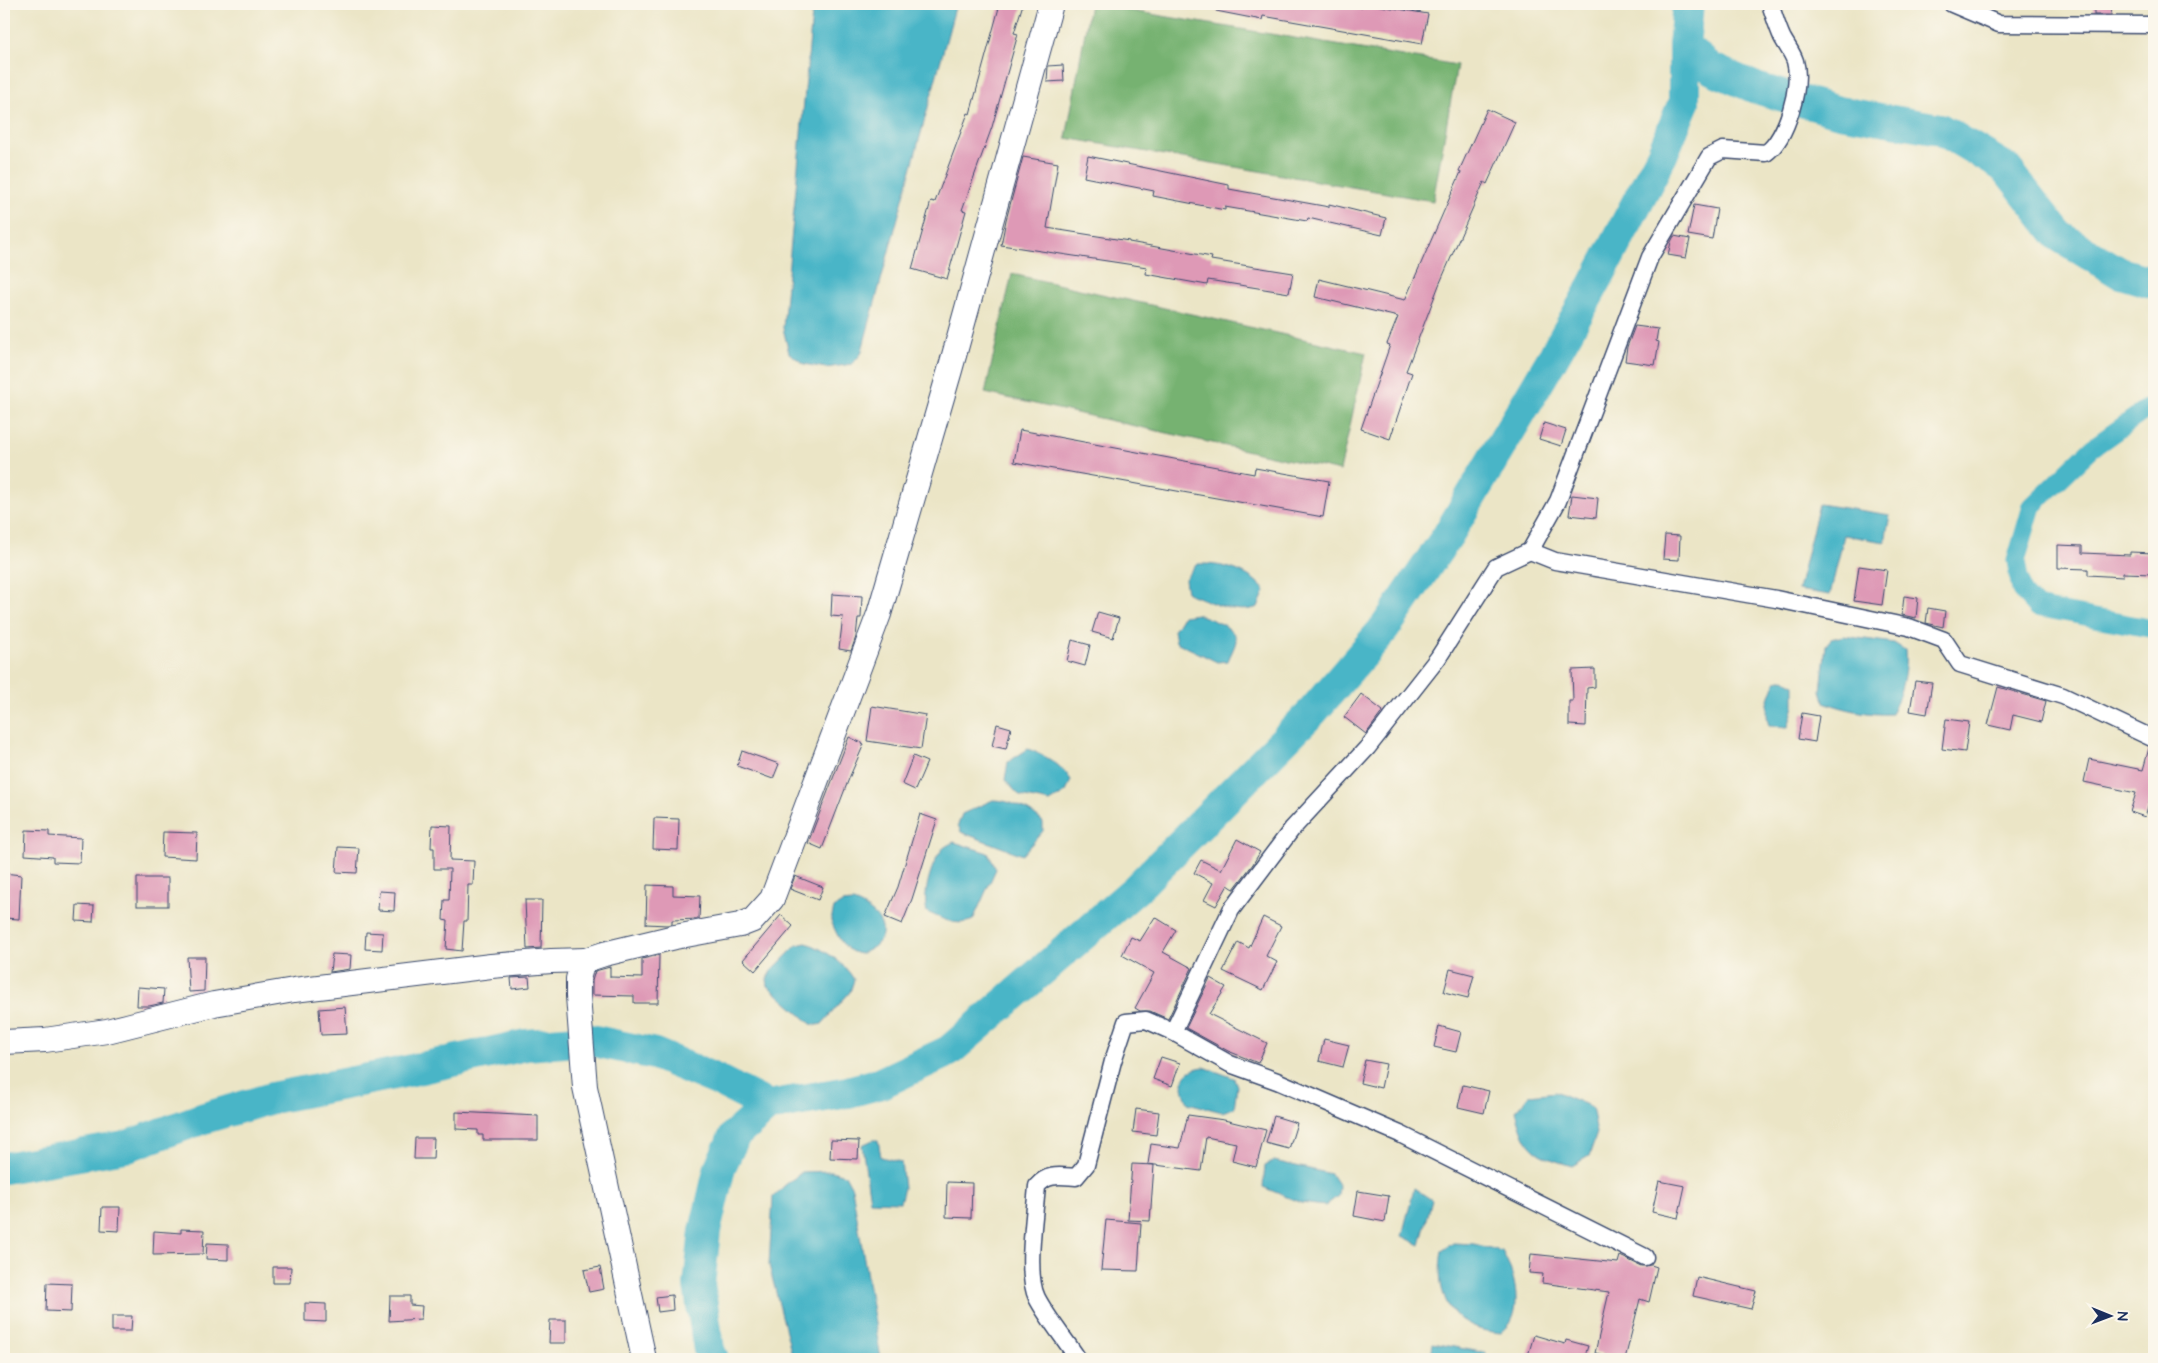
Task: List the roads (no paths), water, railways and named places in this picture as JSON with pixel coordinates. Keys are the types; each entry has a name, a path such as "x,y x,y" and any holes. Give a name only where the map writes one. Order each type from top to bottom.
{"street":[{"path":"4,1042 45,1040 107,1031 214,1004 294,990 499,965 586,960 675,937 740,925 753,920 772,899 880,614 950,370 1051,4"},
{"path":"1173,1032 1231,910 1292,829 1368,746 1438,658 1496,567 1530,551 1558,501 1650,257 1709,157 1723,150 1766,153 1775,147 1782,136 1797,86 1794,60 1782,38 1770,4"},
{"path":"1952,4 1998,24 2154,25"},
{"path":"1530,551 1555,561 1776,599 1909,627 1944,640 1960,664 2063,696 2154,739"},
{"path":"586,960 581,968 578,979 584,1087 644,1359"},
{"path":"1078,1359 1037,1298 1033,1284 1031,1260 1036,1186 1043,1178 1052,1176 1076,1177 1086,1165 1113,1061 1126,1022 1146,1020 1173,1032 1230,1064 1277,1080 1400,1134 1645,1258"}],"water":[{"path":"813,4 956,4 861,354 852,364 826,368 804,364 789,353 783,328"},
{"path":"1819,504 1890,515 1885,542 1844,535 1830,595 1798,590"},
{"path":"1196,564 1234,569 1251,578 1265,591 1258,607 1240,610 1231,609 1187,593 1185,579"},
{"path":"1197,614 1232,631 1236,641 1228,661 1217,662 1176,642 1174,630 1183,616"},
{"path":"1843,636 1894,643 1905,650 1902,683 1898,699 1891,714 1857,711 1824,702 1821,690 1826,645 1831,639"},
{"path":"1785,679 1794,685 1794,706 1788,727 1769,726 1767,709 1771,693 1776,681"},
{"path":"1028,749 1052,761 1063,769 1071,780 1066,792 1050,802 1020,796 1005,780 1008,762"},
{"path":"993,800 1000,800 1020,806 1043,822 1043,831 1022,855 961,832 958,825 962,814"},
{"path":"954,842 988,853 996,869 973,920 961,923 927,912 926,905 928,880 937,857 942,850"},
{"path":"853,902 872,912 877,917 882,929 882,936 878,943 861,954 845,947 831,921 834,908 842,903"},
{"path":"806,943 833,957 846,968 854,980 850,992 822,1024 817,1025 811,1024 768,986 767,979 771,971 797,945"},
{"path":"1204,1067 1234,1078 1237,1086 1234,1108 1222,1112 1188,1103 1183,1089 1186,1074"},
{"path":"1557,1092 1592,1107 1597,1133 1589,1156 1572,1166 1548,1158 1534,1149 1524,1135 1516,1111 1529,1095"},
{"path":"878,1140 881,1157 901,1162 904,1188 900,1202 870,1201 862,1145"},
{"path":"1274,1161 1331,1174 1339,1186 1338,1196 1325,1206 1301,1203 1263,1187 1265,1166"},
{"path":"832,1171 845,1175 852,1188 881,1359 793,1359 769,1265 773,1197 802,1172"},
{"path":"1414,1188 1432,1200 1420,1245 1402,1236"},
{"path":"1453,1243 1474,1244 1502,1251 1513,1276 1516,1305 1511,1322 1501,1333 1484,1331 1470,1325 1459,1318 1450,1308 1444,1296 1440,1268 1442,1251"},
{"path":"1433,1343 1486,1353 1486,1359 1431,1359"}],"waterway":[{"path":"4,1168 125,1147 201,1119 272,1098 526,1045 590,1040 655,1054 717,1080 768,1106 848,1092 881,1083 949,1051 1136,889 1313,711 1384,629 1448,535 1551,361 1595,283 1662,155 1684,102 1684,46 1688,4"},
{"path":"1684,46 1712,69 1756,88 1839,112 1940,129 2006,168 2059,236 2120,273 2154,283"},
{"path":"2154,404 2092,448 2032,506 2016,561 2021,590 2036,607 2154,629"},
{"path":"713,1359 709,1350 699,1285 705,1231 720,1167 735,1135 768,1106"}]}
